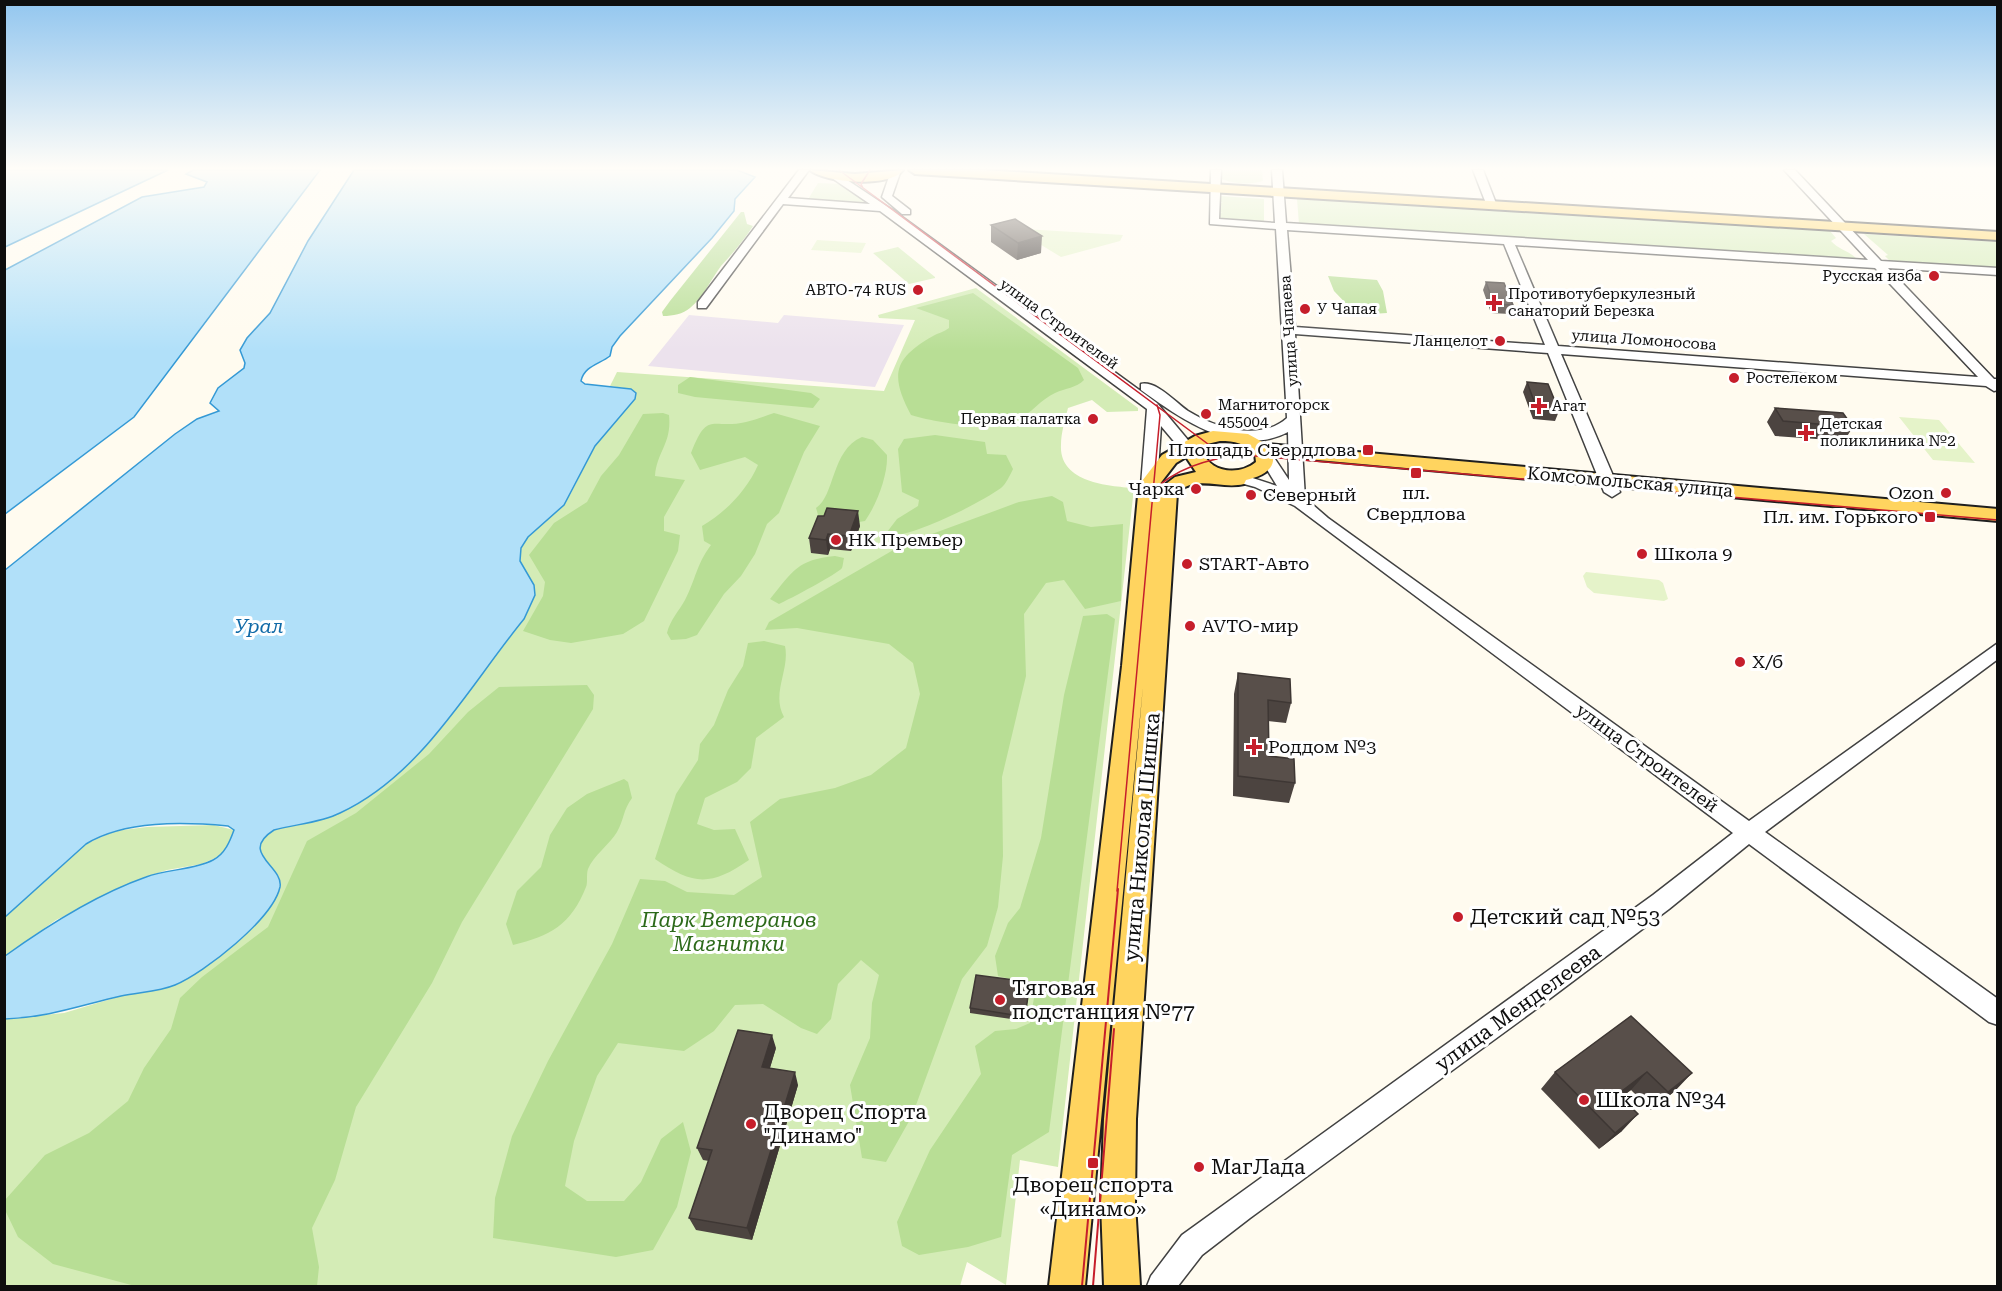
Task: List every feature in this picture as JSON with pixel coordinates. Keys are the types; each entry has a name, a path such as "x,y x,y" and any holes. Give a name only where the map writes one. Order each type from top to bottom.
{"main road":[{"path":"1898,230 1998,236"},
{"path":"1149,485 1162,466 1208,446 1266,453 1253,472 1229,477 1208,446"},
{"name":"улица Николая Шишка","path":"1122,1287 1118,1252 1119,1117 1132,805 1144,667 1167,491 1208,446"},
{"name":"Комсомольская улица","path":"1266,453 1297,459 1609,486 1998,515"},
{"name":"улица Николая Шишка","path":"1144,667 1149,485"},
{"name":"Комсомольская улица","path":"1609,486 1998,526"},
{"name":"улица Николая Шишка","path":"1067,1287 1132,805"}],"street":[{"path":"702,305 758,230"},
{"name":"улица Строителей","path":"922,230 1155,409 1208,446"},
{"name":"улица Строителей","path":"924,230 1170,405 1208,446"},
{"name":"улица Чапаева","path":"1281,230 1297,459 1297,502"},
{"path":"1334,230 1998,272"},
{"path":"1845,230 1995,386"},
{"path":"1508,241 1609,486"},
{"name":"улица Ломоносова","path":"1288,330 1995,386"},
{"name":"улица Николая Шишка","path":"1149,485 1155,409"},
{"path":"1208,446 1266,453 1294,420"},
{"name":"улица Строителей","path":"1266,453 1283,486 1297,502"},
{"name":"улица Строителей","path":"1229,477 1248,479 1297,502 1998,1014"},
{"name":"улица Менделеева","path":"1161,1287 1192,1245 1551,984 1749,832 1998,649"}],"shaded area":[{"path":"689,315 778,323 784,315 904,325 875,387 648,366"}],"green space":[{"path":"726,230 750,230 690,308 674,315 663,316 662,312"},
{"path":"1025,230 1123,235 1120,241 1061,257 1038,243"},
{"path":"1396,230 1830,231 1836,238 1831,241 1858,260"},
{"path":"1864,234 1997,242 1997,269 1891,262 1885,256 1888,255"},
{"path":"817,240 866,243 861,253 811,250"},
{"path":"898,247 935,278 909,284 873,253"},
{"path":"1328,276 1377,280 1383,291 1387,313 1357,315 1334,291"},
{"name":"Парк Ветеранов Магнитки","path":"976,288 1138,408 1138,411 1107,412 1092,400 1068,408 1062,436 1062,457 1076,474 1087,480 1111,486 1134,488 1058,1167 1020,1160 1006,1285 967,1262 960,1286 5,1286 4,1019 64,1013 121,996 175,985 220,956 260,920 280,886 279,876 262,857 219,856 202,864 167,870 143,878 56,920 5,956 5,917 86,844 115,831 147,827 214,825 234,830 274,830 338,814 395,777 429,743 524,619 534,585 520,561 521,548 528,537 570,495 595,446 611,426 631,389 610,386 617,372 884,391 915,320 879,318 878,315"},
{"path":"973,293 1078,368 1084,380 1050,396 1022,417 1006,424 964,425 911,415 900,389 899,369 910,352 949,328 949,320 916,308"},
{"path":"690,377 811,393 820,399 813,408 695,397 678,393 678,385"},
{"path":"774,413 820,426 804,452 779,513 767,524 755,554 741,576 724,594 697,635 686,639 671,640 667,633 670,624 685,600 702,559 711,545 704,541 702,526 735,500 758,465 745,457 700,470 691,453 697,439 707,426 712,424 735,424"},
{"path":"643,414 669,415 668,433 655,476 685,480 664,517 664,531 680,535 678,551 644,621 623,634 571,643 550,640 523,631 543,596 545,582 529,555 554,523 587,502 601,476 619,455"},
{"path":"1899,417 1939,420 1975,463 1933,460"},
{"path":"935,435 985,442 987,454 1006,455 1013,469 1001,488 977,503 910,532 884,536 897,519 918,506 919,500 902,492 898,449 904,439"},
{"path":"862,437 873,440 887,455 884,480 874,506 865,521 853,523 819,518 816,508 827,494 844,452"},
{"path":"1052,496 1063,502 1067,521 1091,527 1123,524 1121,601 1085,609 1064,580 1046,583 1024,614 1026,676 1002,777 1003,856 998,907 987,946 962,979 912,1116 886,1162 862,1158 850,1085 870,1038 872,1003 879,975 861,960 838,984 831,1019 817,1034 801,1028 763,1004 735,1005 714,1031 684,1051 618,1043 597,1076 574,1141 565,1186 587,1201 624,1201 641,1182 661,1139 683,1122 691,1152 677,1207 653,1250 616,1257 493,1238 495,1198 512,1136 548,1061 612,944 640,879 665,881 687,892 734,895 762,877 750,822 780,799 835,788 871,775 906,748 920,694 913,663 889,644 797,628 765,630 769,622 902,545 1019,502"},
{"path":"835,556 844,558 839,571 779,604 770,599 797,568 812,560"},
{"path":"1586,572 1659,580 1663,583 1668,599 1664,601 1594,593 1587,587 1583,576"},
{"path":"1107,614 1115,619 1049,1132 1012,1155 1001,1237 968,1247 919,1255 902,1246 897,1222 930,1150 981,1074 975,1046 995,1031 1016,1029 1030,1023 1036,985 998,976 995,956 1008,923 1020,908 1041,838 1064,695 1083,616"},
{"path":"764,641 785,646 785,664 779,699 784,717 756,738 751,768 737,782 705,798 697,824 714,830 735,829 749,860 723,875 702,879 691,878 668,868 655,859 676,794 698,760 700,744 714,725 728,690 743,666 748,643"},
{"path":"587,685 594,695 593,709 462,922 432,983 356,1107 335,1180 312,1228 319,1267 317,1286 135,1286 53,1264 18,1237 5,1210 5,1200 45,1155 89,1133 128,1101 144,1068 171,1029 180,998 202,977 268,927 307,841 356,813 429,754 468,712 499,687"},
{"path":"624,779 628,782 632,798 617,832 590,864 586,887 573,911 566,920 548,933 513,945 506,924 517,891 541,867 550,835 567,808 587,794"}],"water":[{"path":"5,230 40,230 5,247"},
{"path":"80,230 275,230 134,417 5,514 5,270"},
{"name":"Урал","path":"315,230 718,230 620,336 612,347 610,356 585,372 581,381 585,384 631,389 636,393 635,399 595,446 564,505 528,537 521,548 520,561 534,585 535,595 524,619 420,753 369,797 340,813 274,830 264,838 260,846 261,853 279,879 280,887 275,900 265,914 236,944 188,979 162,989 50,1013 5,1019 5,956 55,922 127,884 154,874 197,866 213,860 224,851 234,830 228,826 155,824 118,830 101,836 86,844 5,917 5,570 175,434 197,419 219,411 210,403 218,388 244,368 245,363 240,350 247,338 270,313"}],"building":[{"path":"999,230 1033,230 1042,236 1018,243"},
{"path":"1486,282 1504,283 1513,305 1494,304"},
{"path":"1527,382 1548,384 1559,411 1537,409"},
{"path":"1775,408 1843,413 1853,427 1783,421"},
{"path":"827,508 858,511 849,536 828,534 826,540 809,538 818,516 824,516"},
{"path":"1238,673 1290,679 1291,703 1268,700 1269,756 1294,759 1295,783 1238,776"},
{"name":"Тяговая подстанция №77","path":"976,975 1030,982 1025,1017 970,1008"},
{"path":"1631,1016 1692,1073 1668,1092 1647,1072 1618,1094 1638,1114 1615,1133 1555,1072"},
{"name":"Дворец Спорта \"Динамо\"","path":"738,1030 772,1035 762,1067 795,1072 747,1228 689,1218 712,1150 697,1148"}],"tram line":[{"path":"920,230 1157,406"},
{"path":"1153,491 1160,415 1157,406"},
{"path":"1157,406 1212,447 1232,456"},
{"path":"1153,491 1173,476 1195,465 1244,455 1998,520"},
{"path":"1117,891 1153,491"},
{"path":"1082,1286 1118,889"},
{"path":"1093,1286 1114,1029"}],"place":[{"name":"Русская изба","path":"1934,276"},
{"name":"АВТО-74 RUS","path":"918,290"},
{"name":"Противотуберкулезный санаторий Березка","path":"1494,303"},
{"name":"У Чапая","path":"1305,309"},
{"name":"Ланцелот","path":"1500,341"},
{"name":"Ростелеком","path":"1734,378"},
{"name":"Агат","path":"1539,406"},
{"name":"Магнитогорск 455004","path":"1206,414"},
{"name":"Первая палатка","path":"1093,419"},
{"name":"Детская поликлиника №2","path":"1806,433"},
{"name":"Площадь Свердлова","path":"1368,450"},
{"name":"пл. Свердлова","path":"1416,473"},
{"name":"Чарка","path":"1196,489"},
{"name":"Ozon","path":"1946,493"},
{"name":"Северный","path":"1251,495"},
{"name":"Пл. им. Горького","path":"1930,517"},
{"name":"НК Премьер","path":"836,540"},
{"name":"Школа 9","path":"1642,554"},
{"name":"START-Авто","path":"1187,564"},
{"name":"AVTO-мир","path":"1190,626"},
{"name":"Х/б","path":"1740,662"},
{"name":"Роддом №3","path":"1254,747"},
{"name":"Детский сад №53","path":"1458,917"},
{"name":"Тяговая подстанция №77","path":"1000,1000"},
{"name":"Школа №34","path":"1584,1100"},
{"name":"Дворец Спорта \"Динамо\"","path":"751,1124"},
{"name":"Дворец спорта «Динамо»","path":"1093,1163"},
{"name":"МагЛада","path":"1199,1167"}]}
